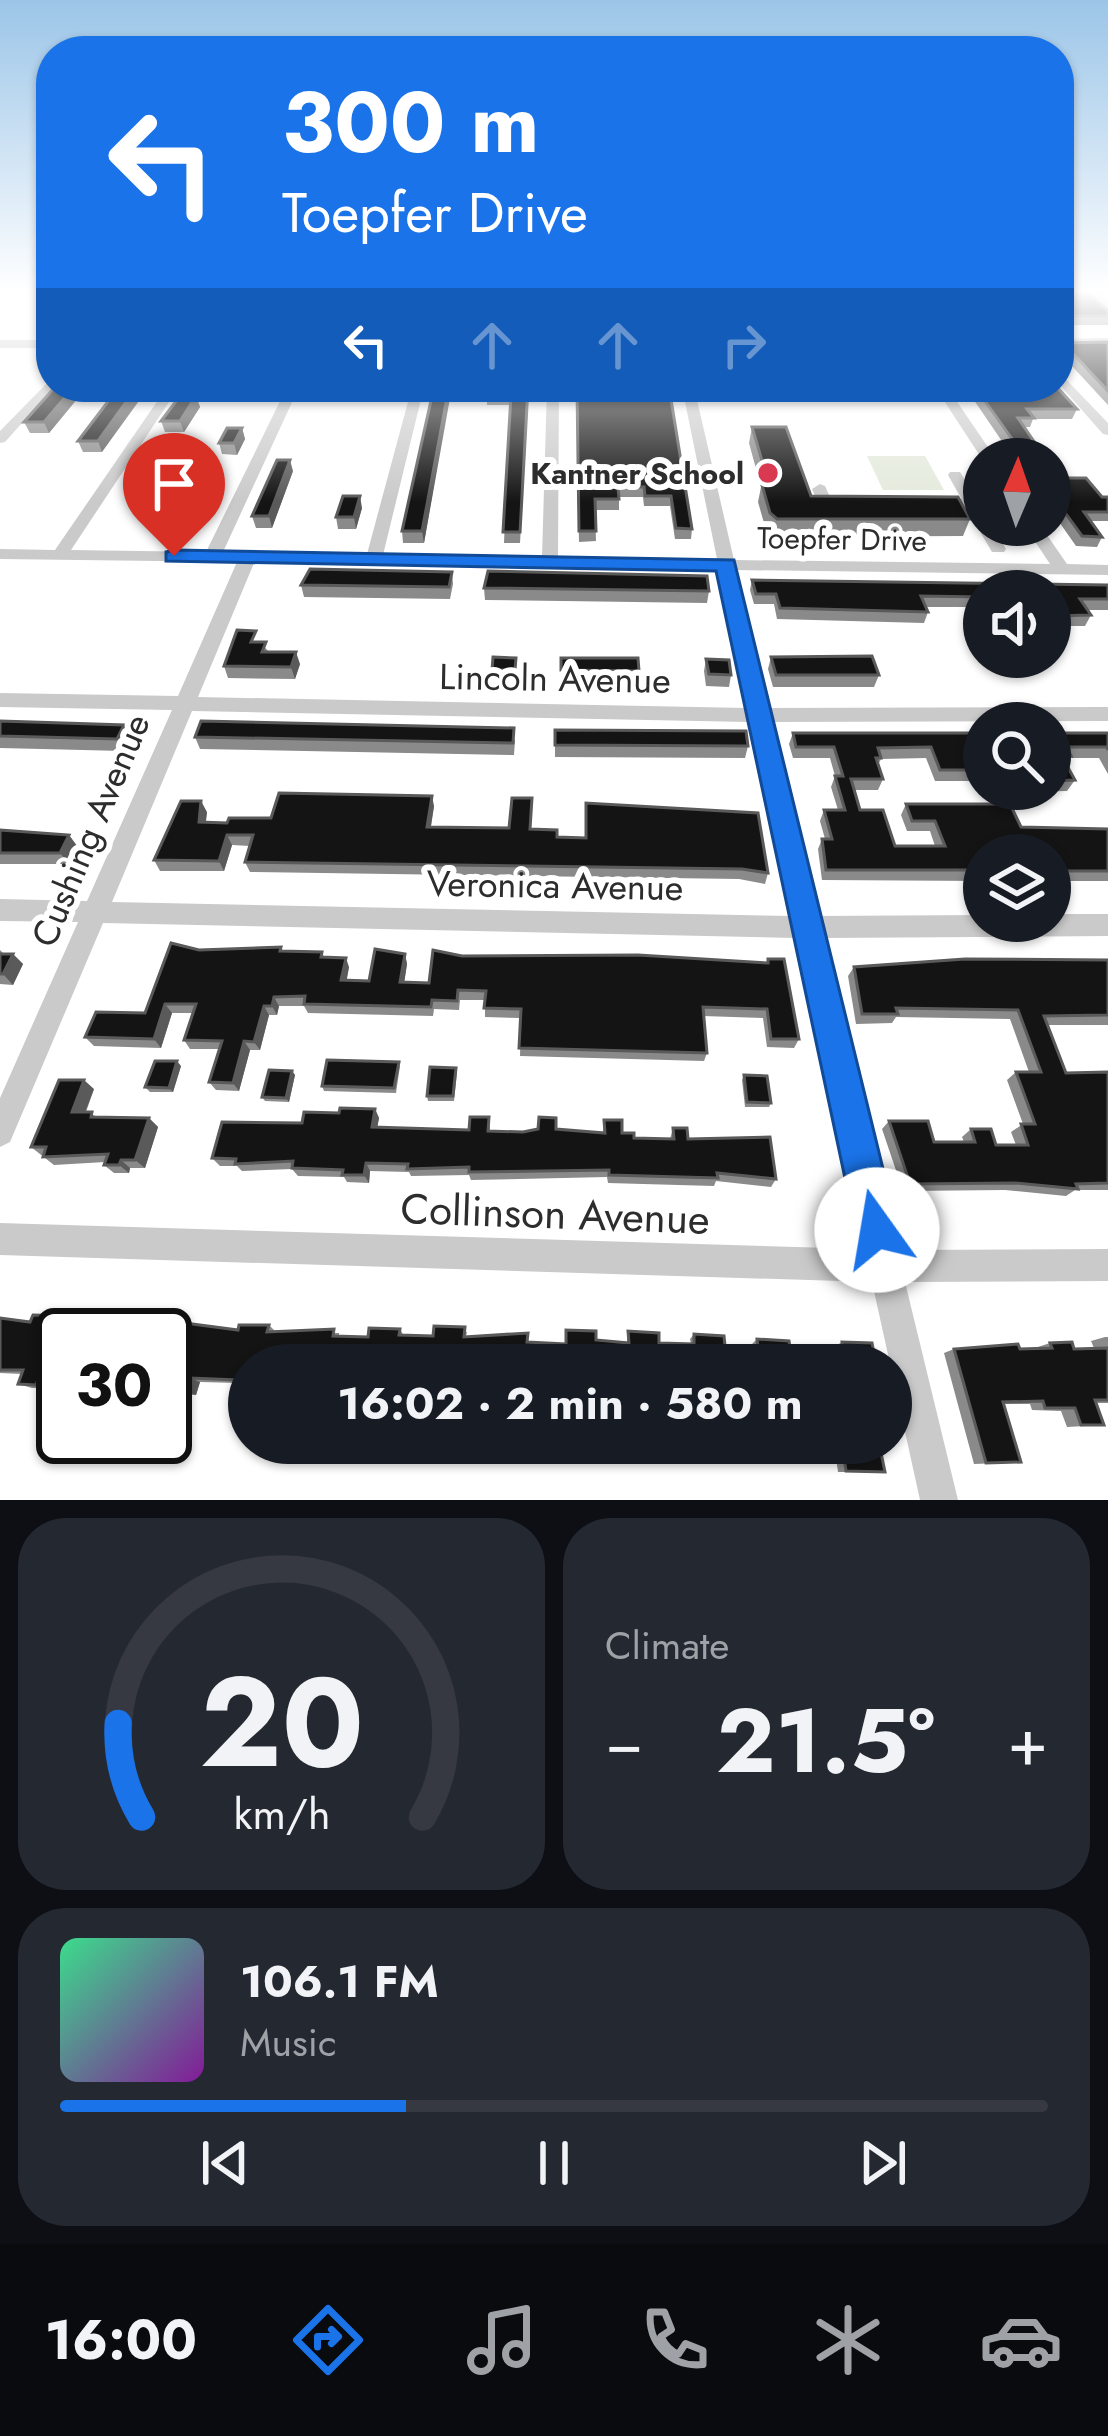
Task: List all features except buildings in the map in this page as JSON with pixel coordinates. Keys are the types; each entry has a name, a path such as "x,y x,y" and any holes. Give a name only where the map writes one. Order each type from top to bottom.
{"street":[{"path":"1074,393 1108,431"},
{"path":"0,439 36,399"},
{"path":"59,556 163,402"},
{"path":"212,556 286,402"},
{"path":"374,559 414,402"},
{"path":"550,561 553,402"},
{"path":"691,402 757,715 939,1500"},
{"path":"951,402 975,438"},
{"path":"955,476 963,486"},
{"path":"820,489 824,502 866,502"},
{"path":"908,502 963,503"},
{"path":"1046,546 1061,569"},
{"name":"Toepfer Drive","path":"0,554 1108,570"},
{"name":"Cushing Avenue","path":"0,1132 248,557"},
{"name":"Lincoln Avenue","path":"0,700 757,715 1108,714"},
{"name":"Veronica Avenue","path":"0,910 807,927 1108,925"},
{"name":"Collinson Avenue","path":"0,1239 885,1266 1108,1265"}],"shaded area":[{"path":"867,456 925,456 944,490 883,490"}],"place":[{"name":"Kantner School","path":"768,473"}],"route":[{"path":"174,556 726,564 877,1230"}]}
